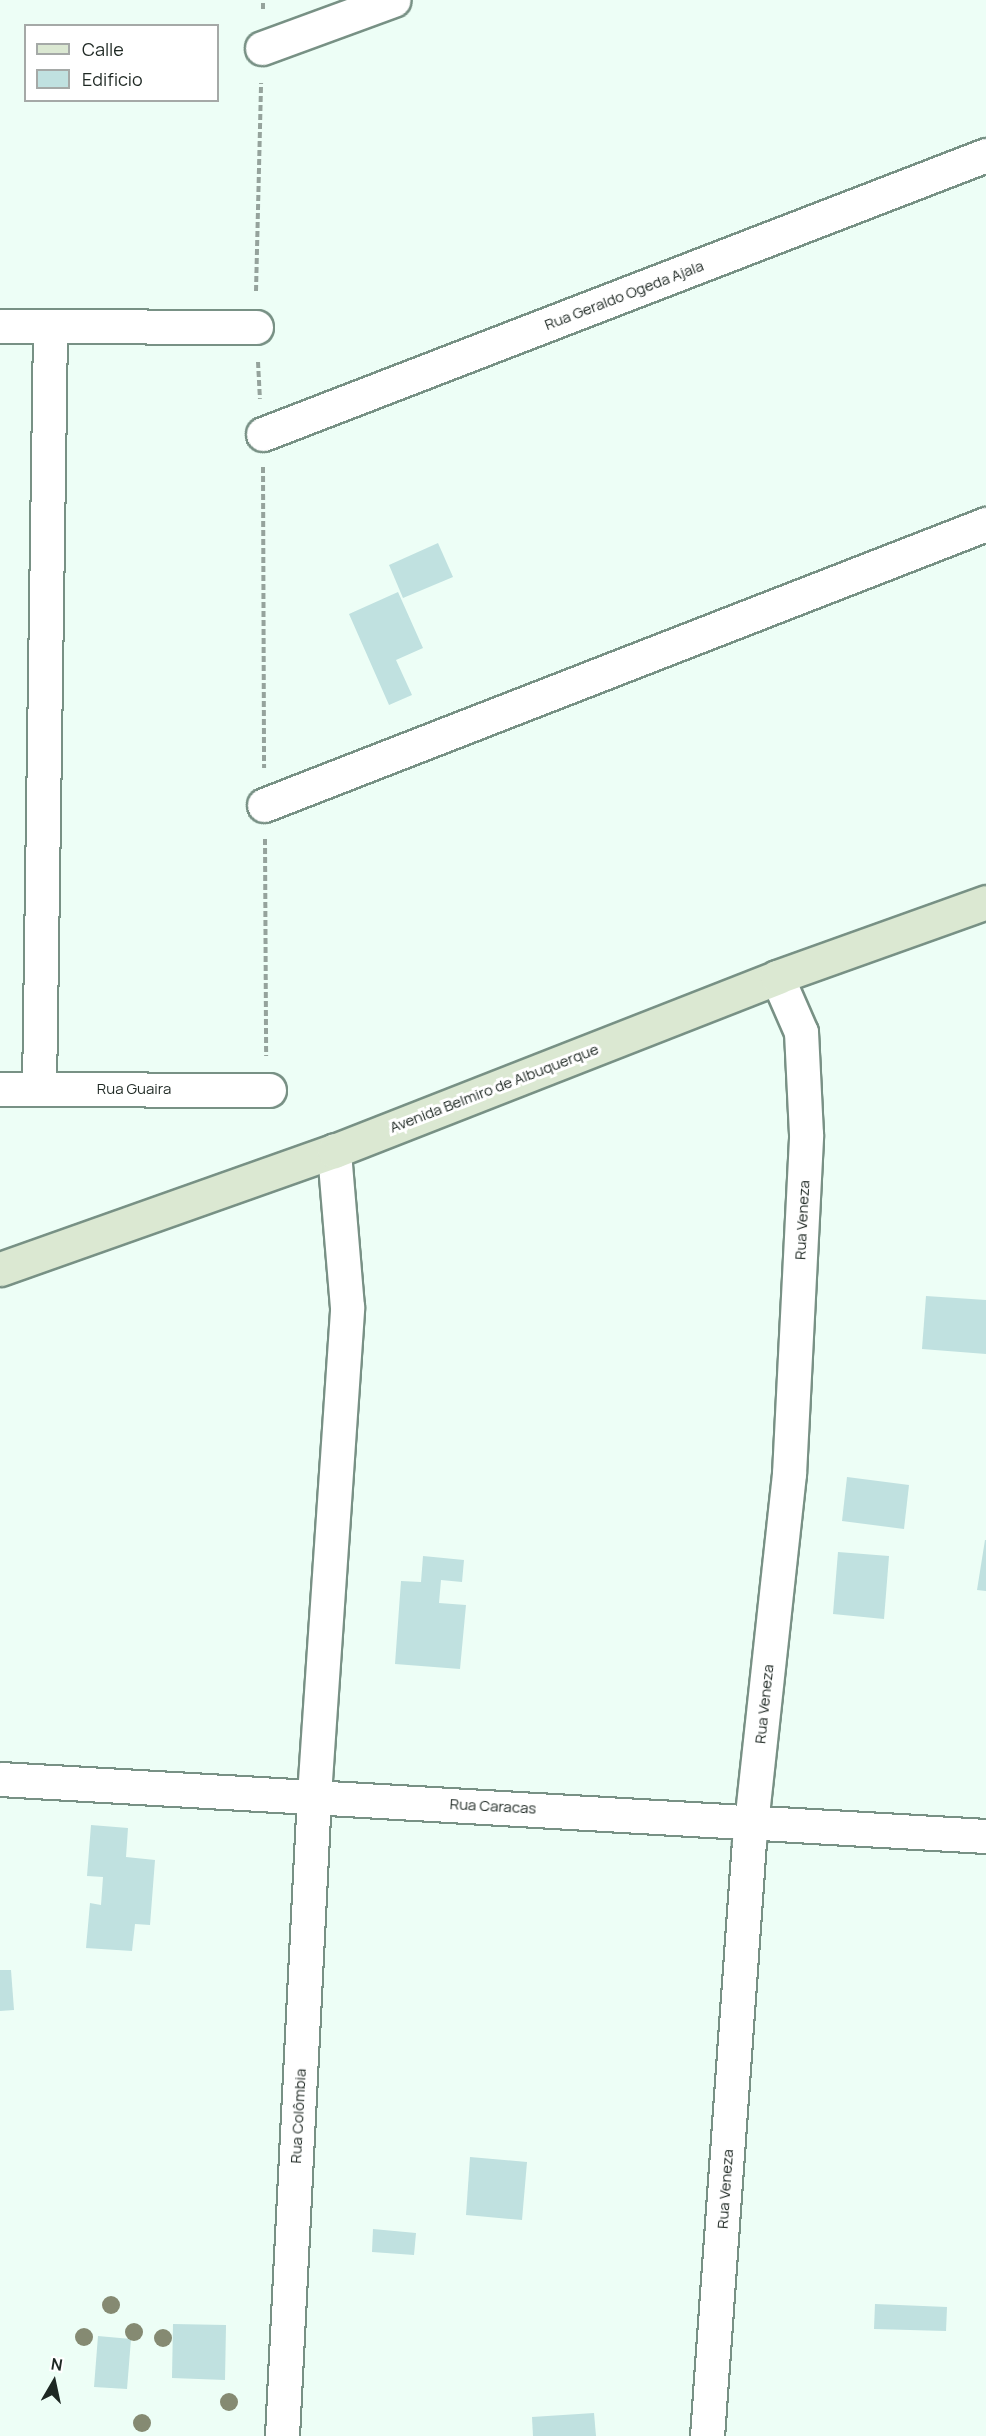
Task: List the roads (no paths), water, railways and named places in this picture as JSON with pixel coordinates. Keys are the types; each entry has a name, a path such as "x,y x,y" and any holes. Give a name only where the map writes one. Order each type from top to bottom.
{"main road":[{"name":"Avenida Belmiro de Albuquerque","path":"0,1269 334,1151 777,977 986,902"}],"street":[{"path":"262,48 393,0"},
{"name":"Rua Geraldo Ogeda Ajala","path":"263,435 986,155"},
{"path":"0,326 256,327"},
{"path":"39,1089 50,326"},
{"path":"264,805 986,524"},
{"name":"Rua Veneza","path":"708,2436 751,1821 789,1474 806,1134 801,1032 777,977"},
{"name":"Rua Guaira","path":"0,1089 269,1090"},
{"name":"Rua Colômbia","path":"282,2436 314,1795 347,1307 334,1151"},
{"name":"Rua Caracas","path":"0,1779 314,1795 986,1836"}]}
